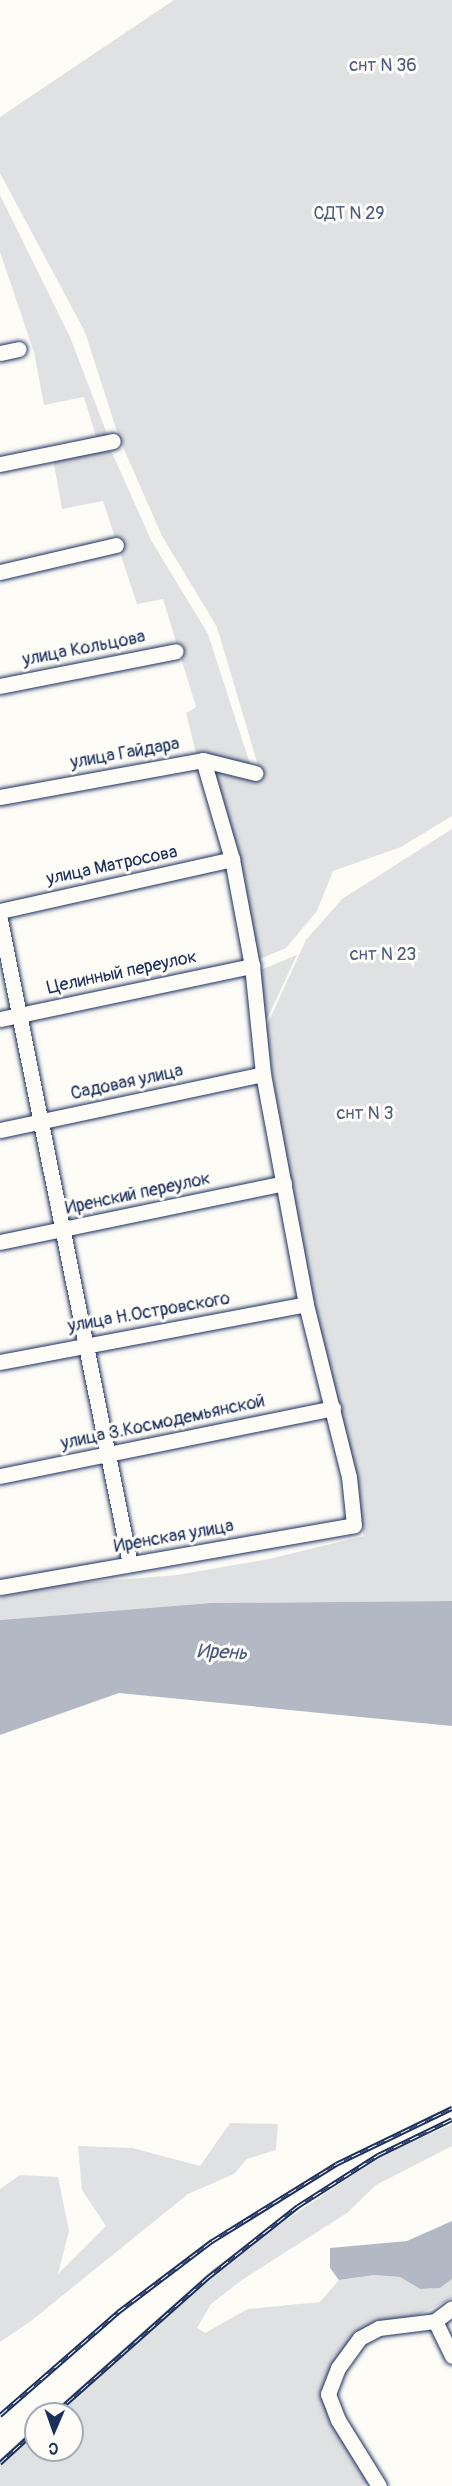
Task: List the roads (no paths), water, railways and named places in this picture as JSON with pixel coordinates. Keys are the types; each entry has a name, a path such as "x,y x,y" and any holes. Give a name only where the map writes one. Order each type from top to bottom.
{"street":[{"path":"0,352 19,349"},
{"path":"0,464 113,441"},
{"path":"0,573 116,545"},
{"name":"улица Кольцова","path":"0,686 176,651"},
{"path":"203,760 232,860 252,966 263,1074 306,1304 333,1408"},
{"name":"улица Гайдара","path":"0,797 203,760 255,773"},
{"name":"улица Матросова","path":"0,910 232,860"},
{"path":"0,920 17,1015 65,1229 85,1344 110,1454 130,1564"},
{"name":"Целинный переулок","path":"0,1018 252,966"},
{"name":"Садовая улица","path":"0,1130 263,1074"},
{"name":"Иренский переулок","path":"0,1242 284,1183"},
{"name":"улица Н.Островского","path":"0,1362 85,1344 306,1304"},
{"name":"улица З.Космодемьянской","path":"0,1476 333,1408"},
{"name":"Иренская улица","path":"0,1587 354,1525 349,1477 333,1408"},
{"path":"379,2486 338,2420 328,2394 338,2368 360,2338 379,2328 435,2321 452,2307"},
{"path":"435,2321 452,2356"}],"water":[{"name":"Ирень","path":"452,1601 452,1726 119,1693 0,1735 0,1620 210,1603"},
{"path":"452,2221 452,2279 440,2288 420,2289 400,2277 374,2275 339,2280 330,2268 330,2248 407,2241"}],"railway":[{"path":"0,2415 118,2312 212,2241 336,2164 452,2108"},
{"path":"68,2402 207,2278 298,2206 378,2155 452,2119"},
{"path":"0,2463 24,2441"}],"park label":[{"name":"снт N 36","path":"383,66"},
{"name":"СДТ N 29","path":"349,214"},
{"name":"снт N 23","path":"383,955"},
{"name":"снт N 3","path":"365,1114"}]}
